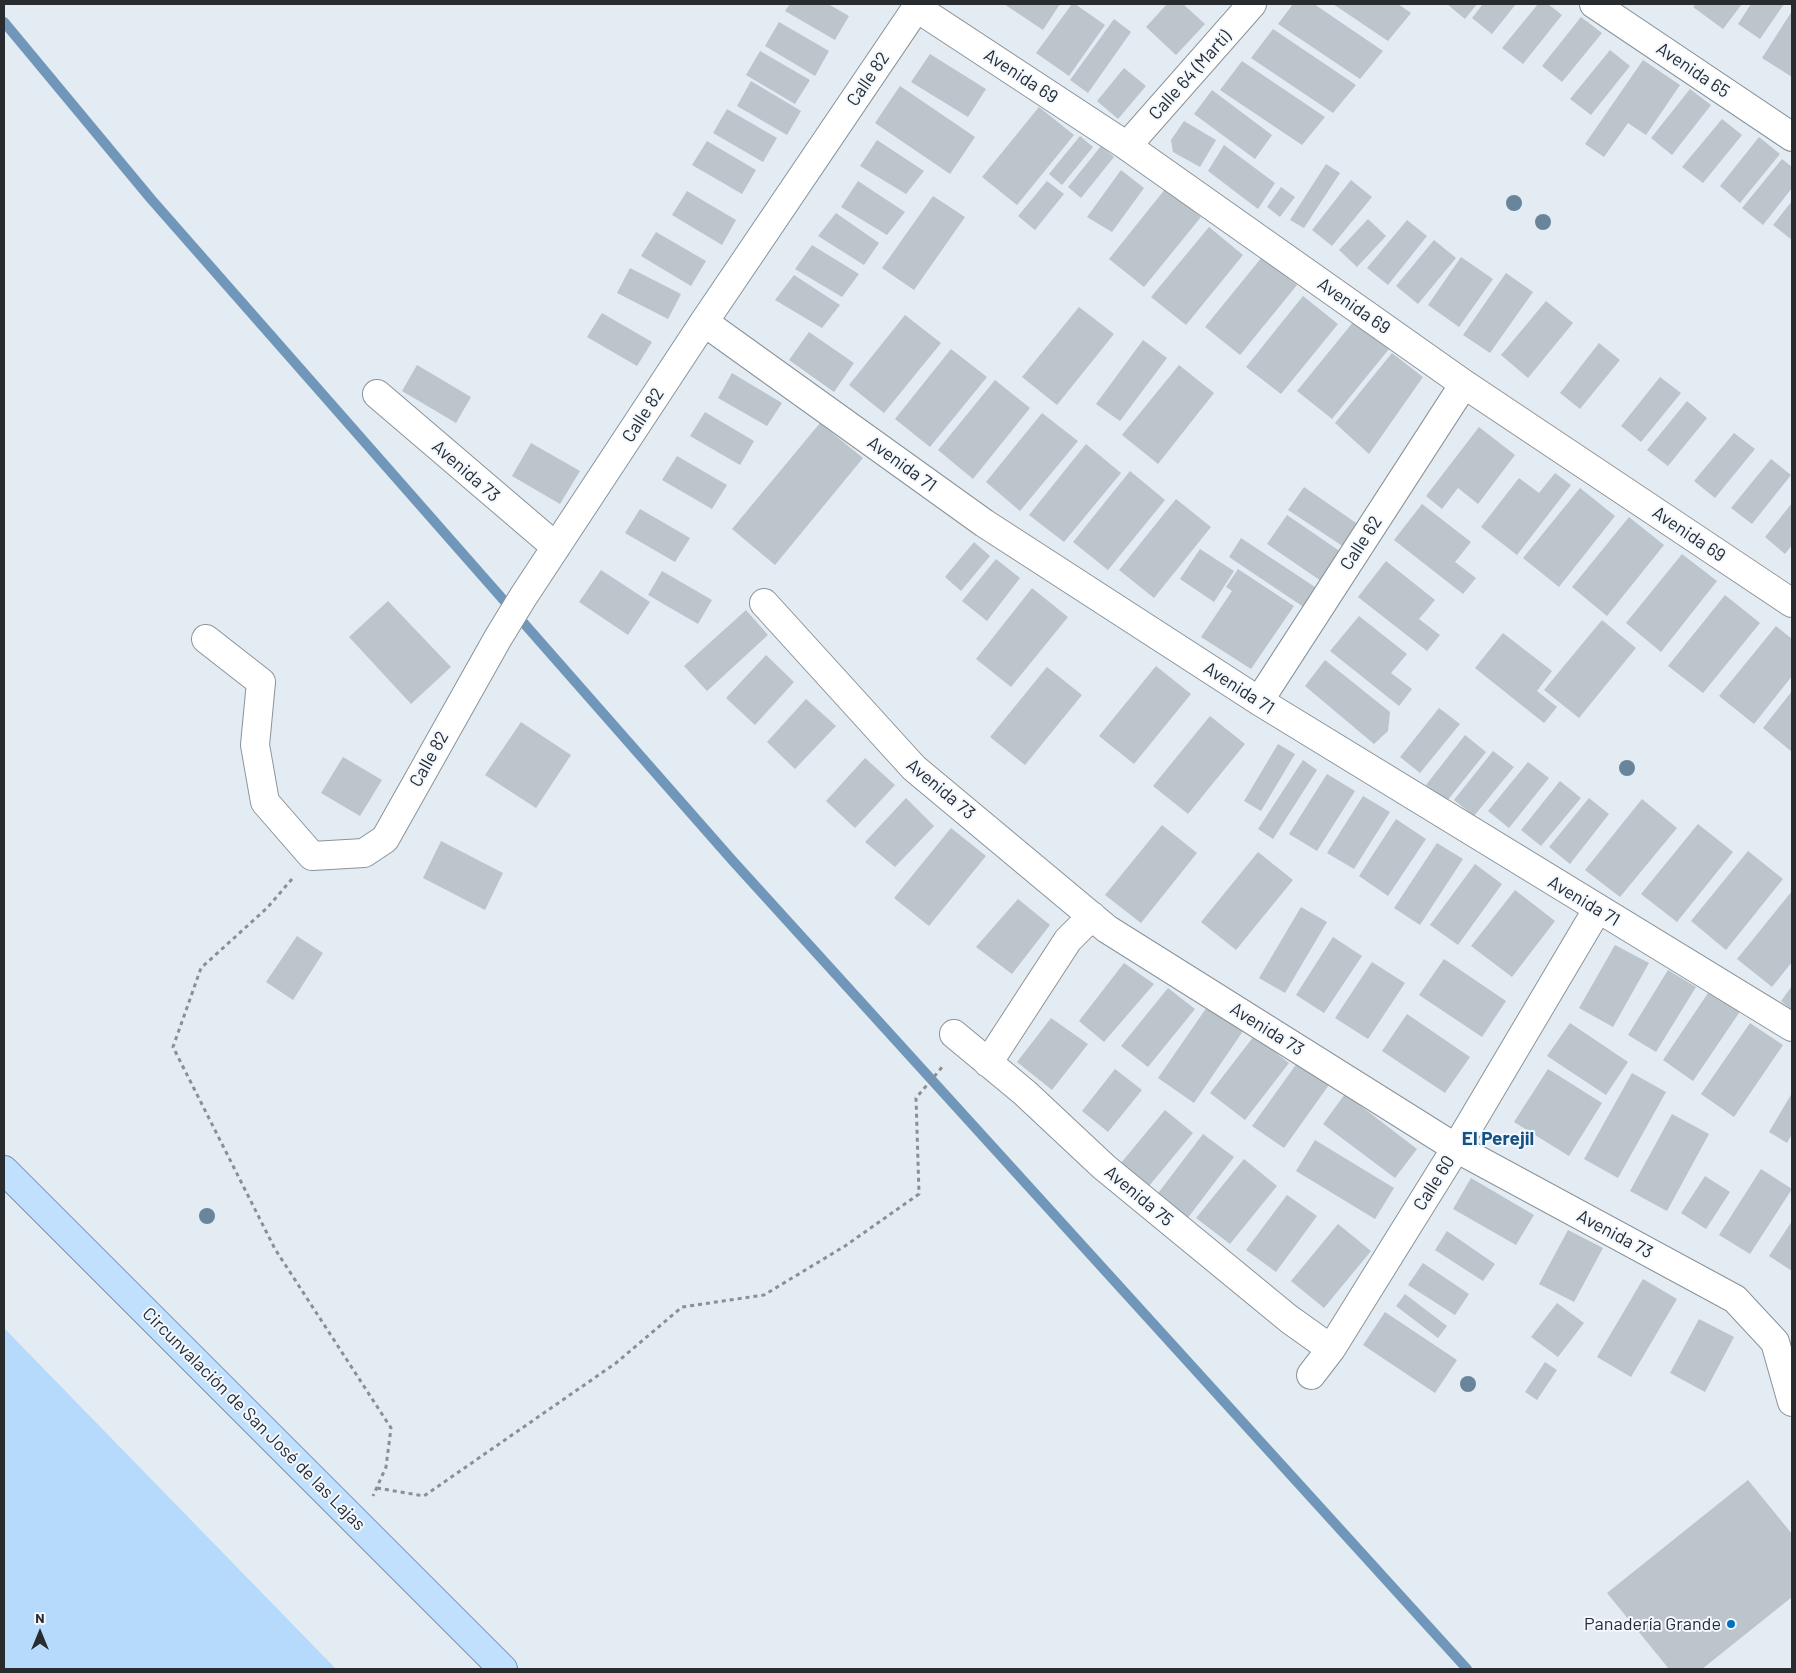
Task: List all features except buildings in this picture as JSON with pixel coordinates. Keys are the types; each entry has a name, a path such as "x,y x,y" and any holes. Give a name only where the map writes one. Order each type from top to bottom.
{"main road":[{"name":"Circunvalación de San José de las Lajas","path":"4,1170 503,1669"}],"street":[{"name":"Calle 64 (Martí)","path":"1127,146 1252,4"},
{"name":"Avenida 65","path":"1594,4 1792,137"},
{"name":"Avenida 69","path":"918,6 1127,146 1464,384 1792,603"},
{"name":"Calle 82","path":"312,856 364,853 385,839 523,597 704,322 918,6"},
{"name":"Avenida 71","path":"704,322 984,523 1259,701 1597,910 1792,1027"},
{"name":"Calle 62","path":"1259,701 1464,384"},
{"name":"Avenida 73","path":"377,394 556,547"},
{"name":"Avenida 73","path":"764,603 914,768 1107,928 1456,1148 1734,1298 1775,1342 1792,1402"},
{"path":"206,639 261,682 254,745 265,802 312,856"},
{"name":"Calle 60","path":"1311,1374 1331,1349 1456,1148 1597,910"},
{"path":"988,1063 1068,940 1092,916"},
{"name":"Avenida 75","path":"954,1034 1025,1093 1104,1167 1289,1319 1331,1349"}],"path":[{"path":"312,856 267,908 201,968 173,1047 275,1249 391,1428 386,1467 361,1526"},
{"path":"377,1488 424,1496 616,1363 682,1307 764,1295 852,1241 919,1194 916,1098 949,1059 988,1063"}],"shaded area":[{"path":"4,1328 336,1669 4,1669"}],"waterway":[{"path":"4,22 151,199 732,860 1467,1669"}],"place":[{"name":"Panadería Grande","path":"1731,1624"}],"district":[{"name":"El Perejil","path":"1498,1139"}]}
